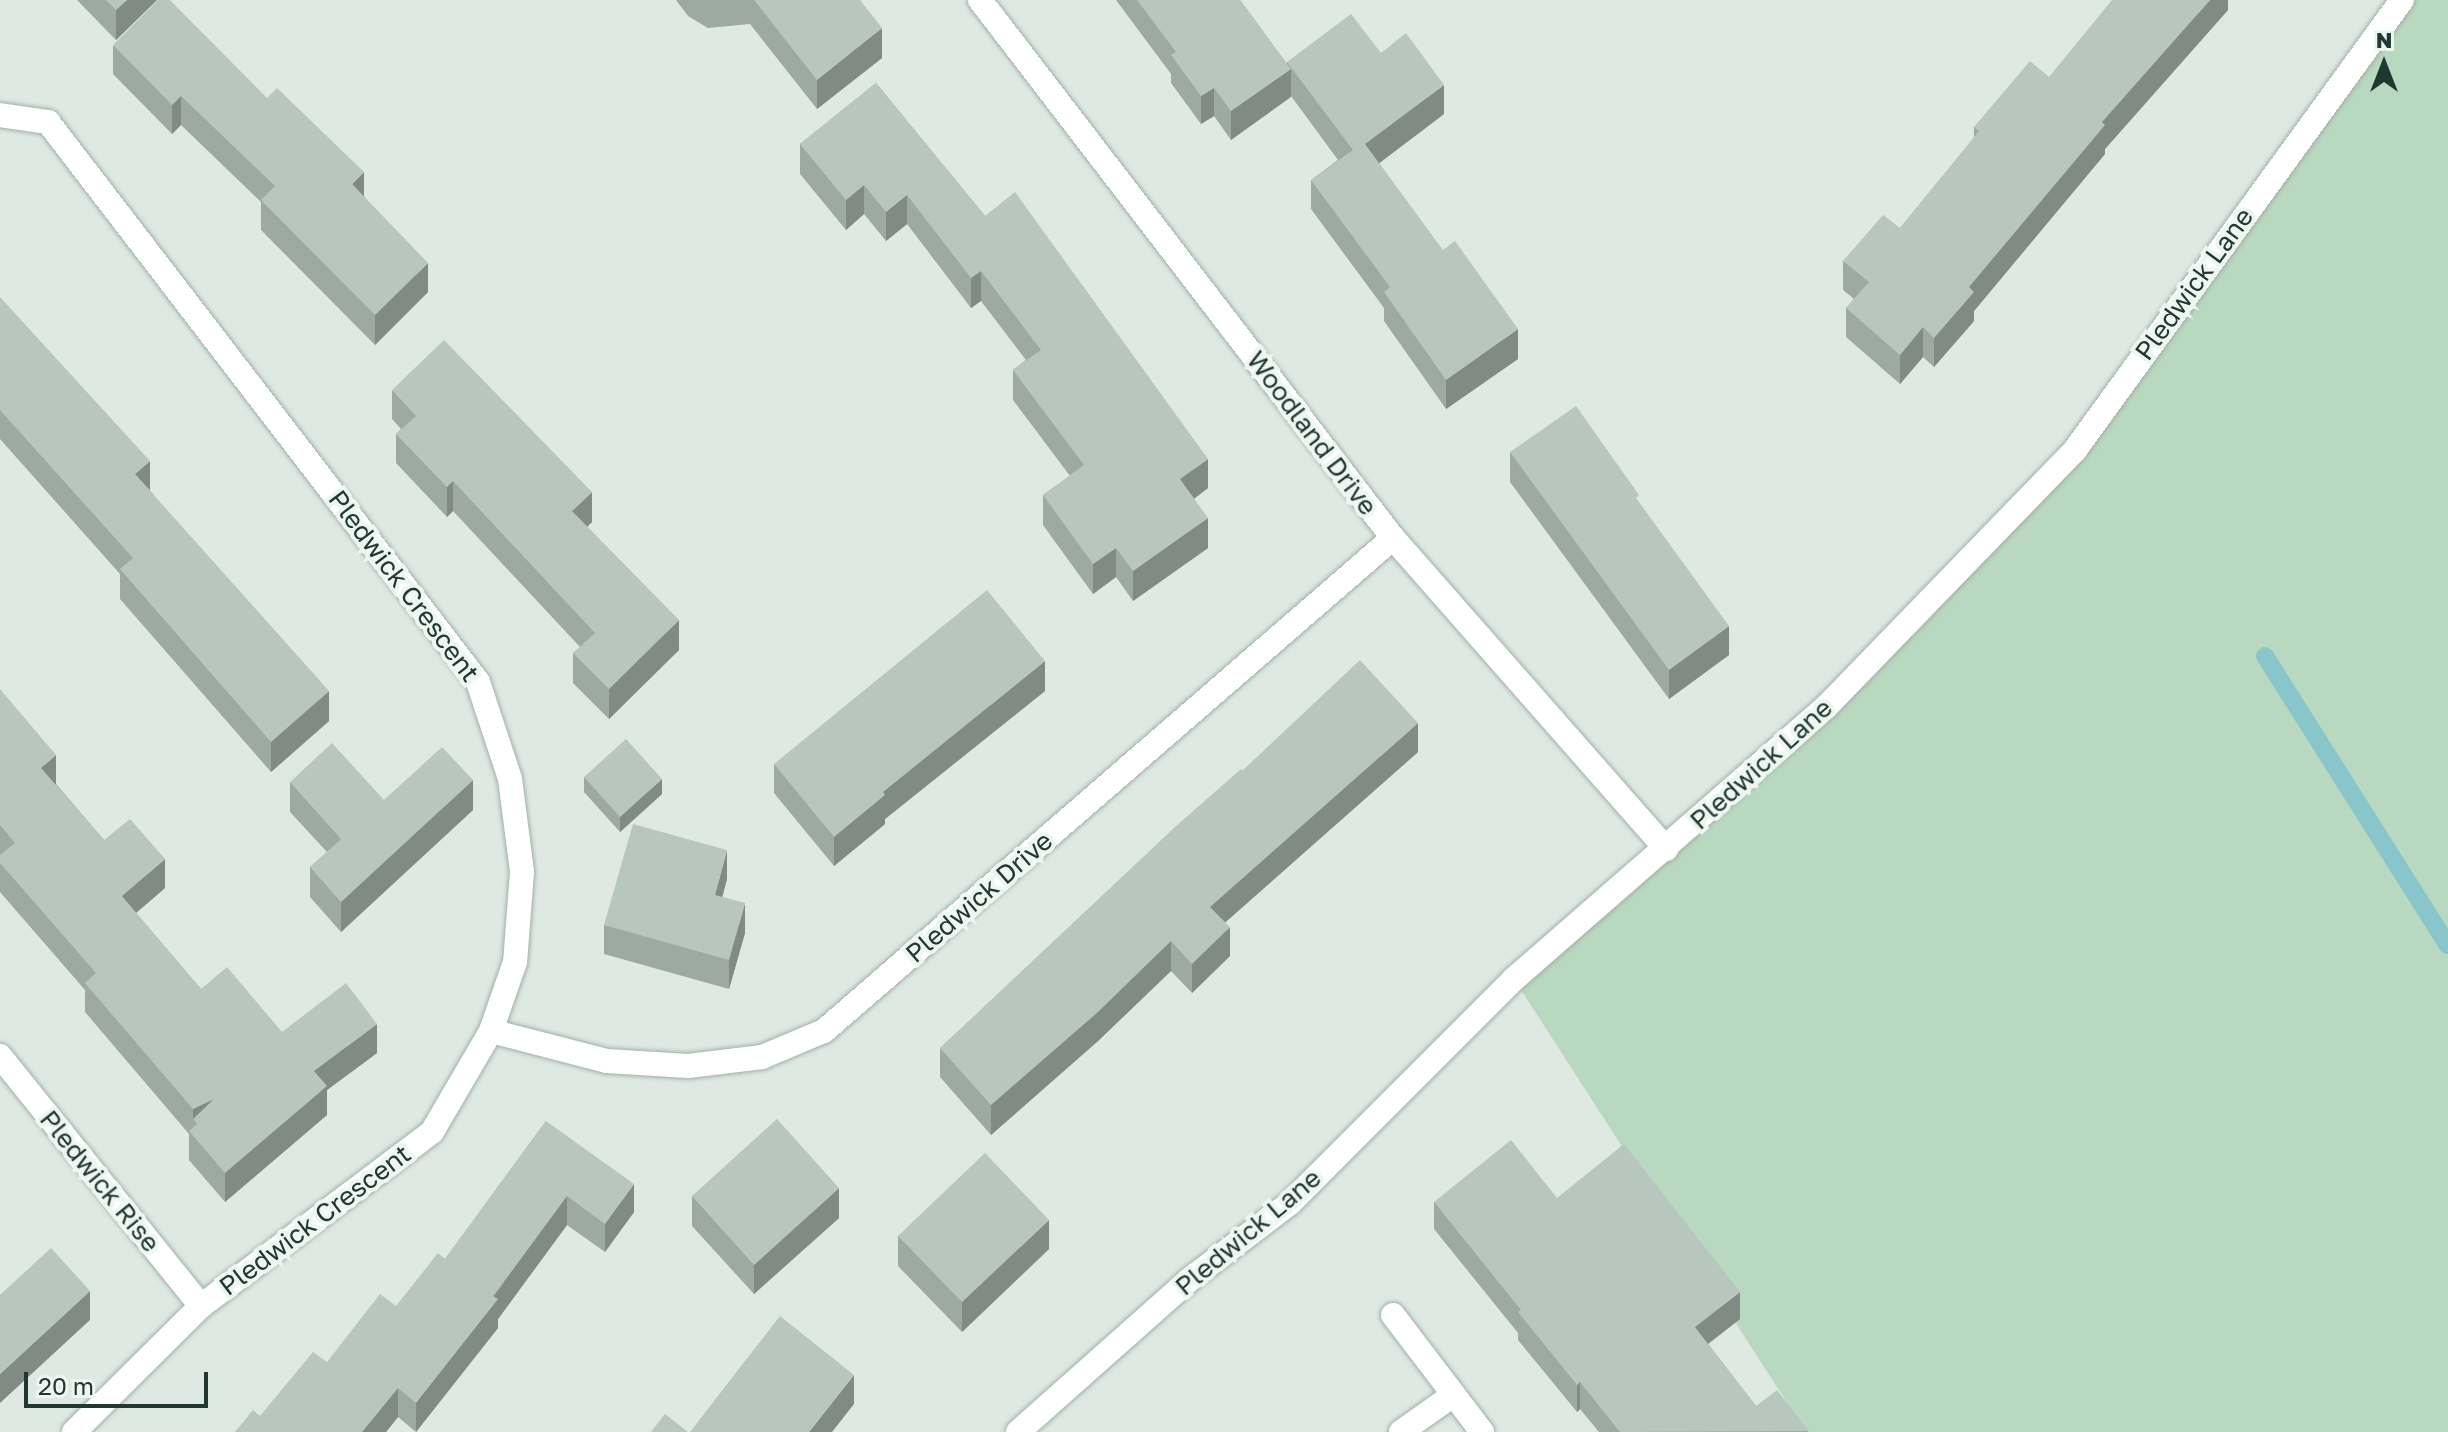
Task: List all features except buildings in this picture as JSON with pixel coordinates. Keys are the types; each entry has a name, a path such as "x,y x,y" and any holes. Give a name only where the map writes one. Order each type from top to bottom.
{"street":[{"name":"Woodland Drive","path":"980,0 1393,538 1666,849"},
{"name":"Pledwick Lane","path":"1018,1432 1189,1280 1290,1203 1514,979 1826,707 2075,450 2402,0"},
{"name":"Pledwick Crescent","path":"0,115 48,122 478,682 510,779 522,872 515,962 491,1031 432,1132 201,1306 74,1432"},
{"name":"Pledwick Drive","path":"491,1031 607,1061 688,1066 762,1057 824,1031 1393,538"},
{"name":"Pledwick Rise","path":"0,1056 201,1306"},
{"path":"1393,1315 1482,1432"},
{"path":"1401,1432 1453,1395"}],"green space":[{"path":"2402,0 2448,0 2448,1432 1806,1432 1514,979 1666,849 2075,450"}],"waterway":[{"path":"2265,656 2448,945"}]}
